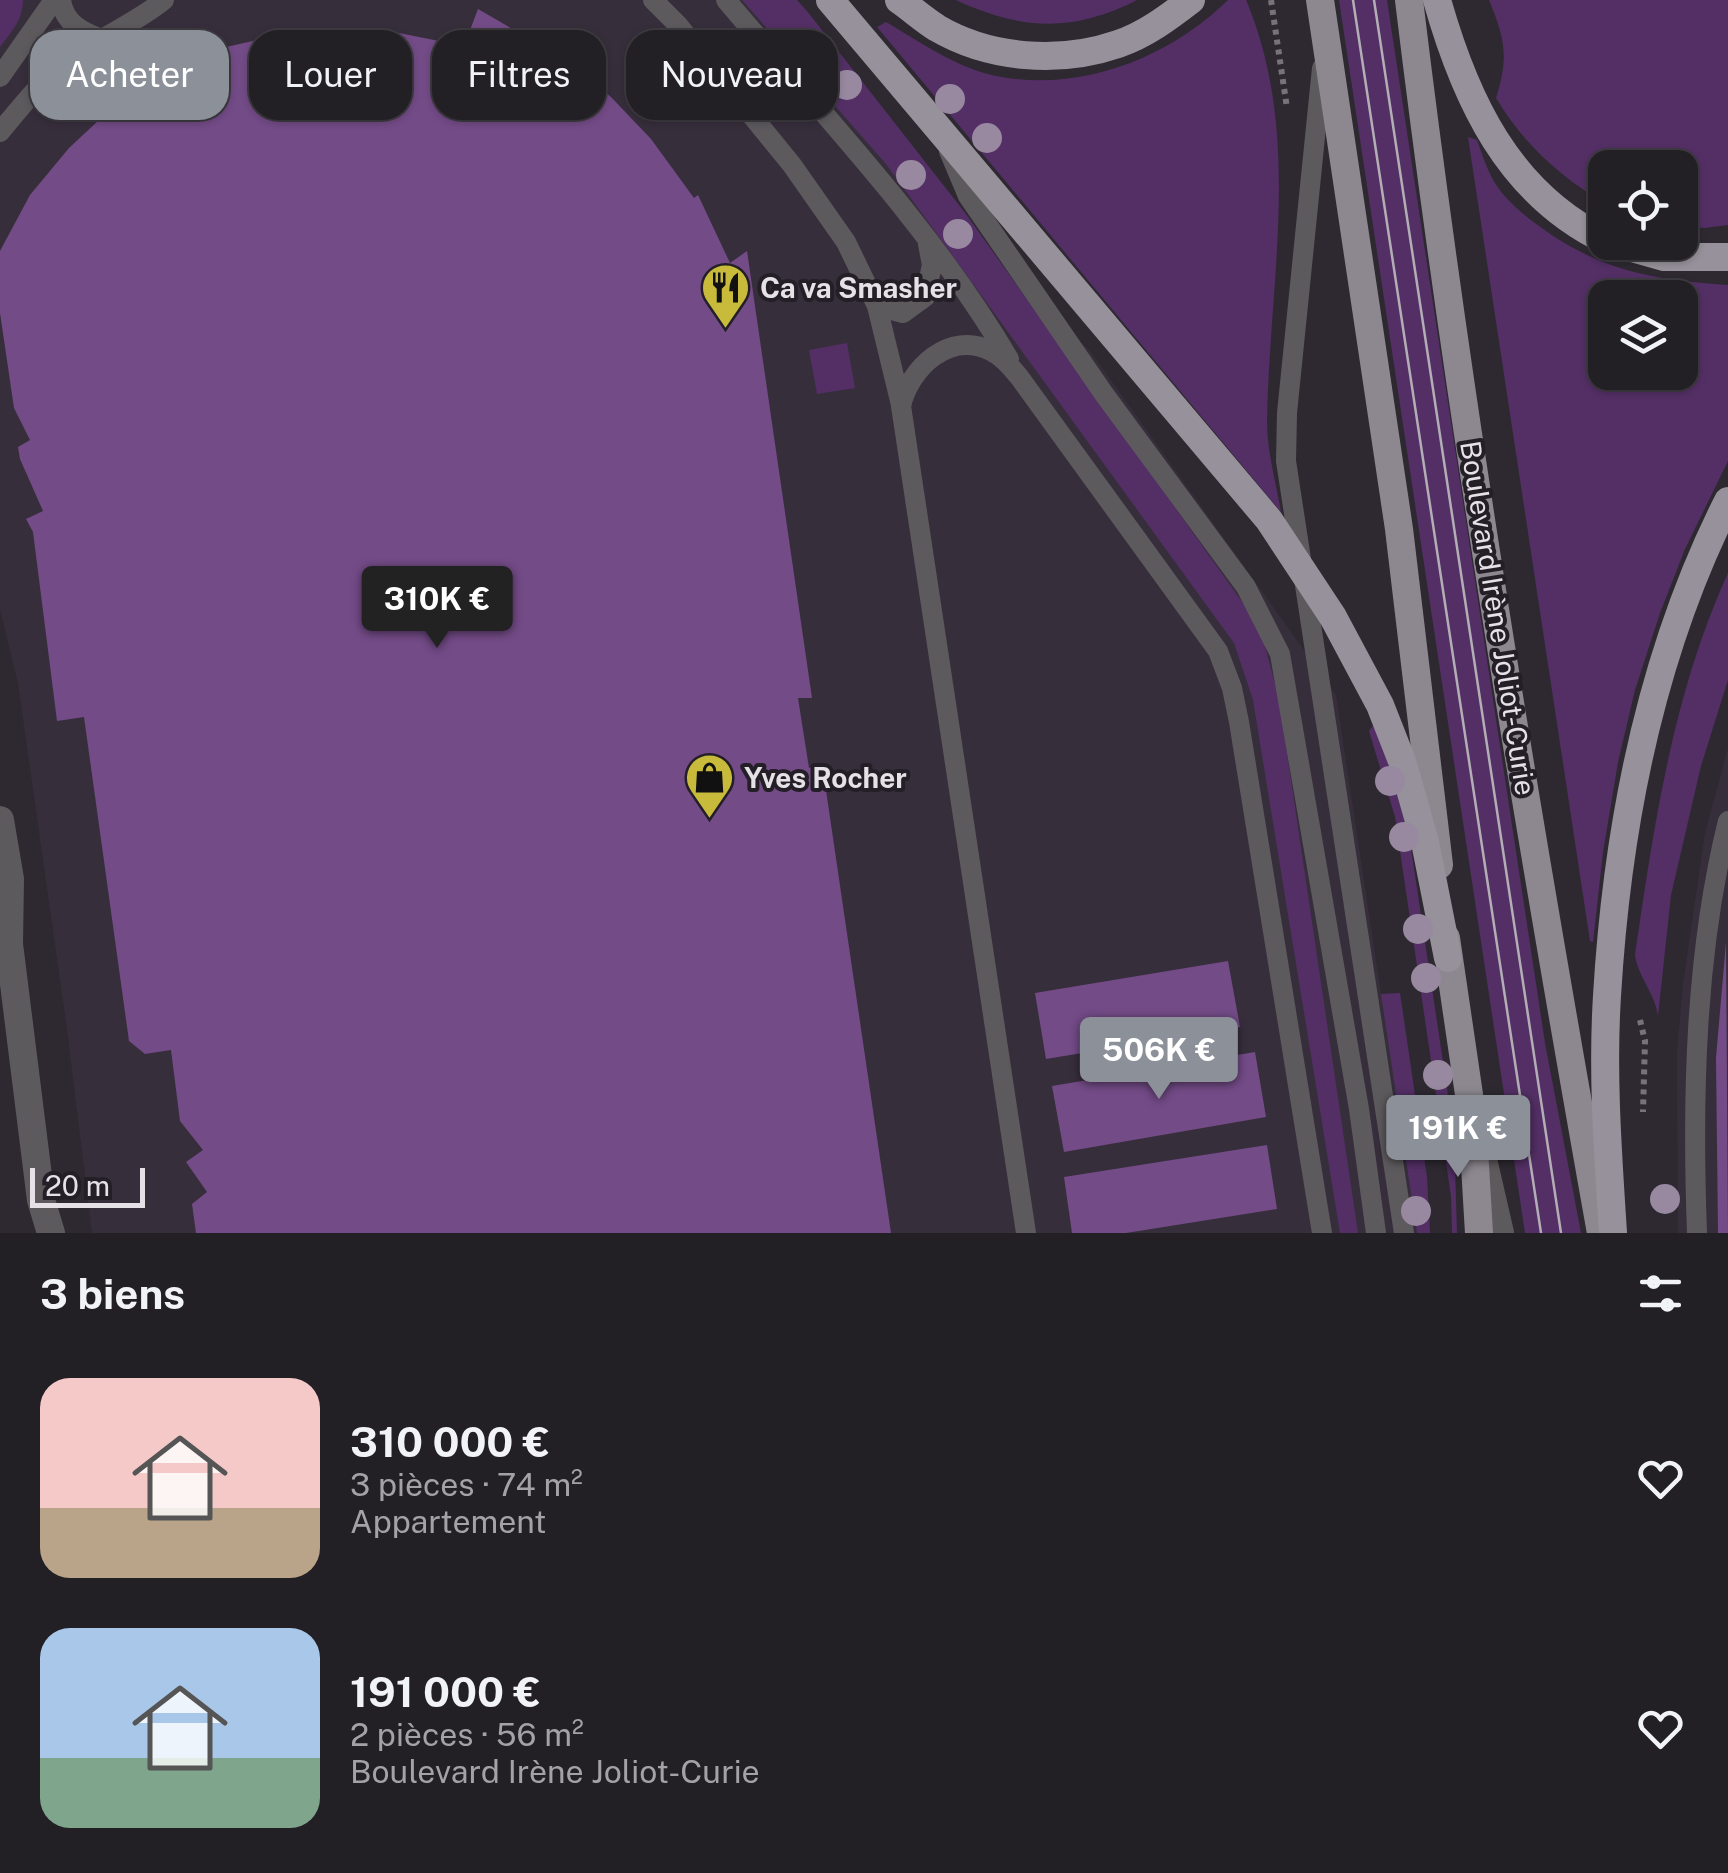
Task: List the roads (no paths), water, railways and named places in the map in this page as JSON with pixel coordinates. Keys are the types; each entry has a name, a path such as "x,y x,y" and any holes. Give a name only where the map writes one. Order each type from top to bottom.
{"highway":[{"path":"830,0 1269,520 1332,617 1380,706 1402,761 1425,842 1448,958"},
{"path":"899,0 936,28 976,46 1024,56 1068,55 1120,44 1161,23 1191,0"},
{"path":"1437,0 1484,127 1514,169 1544,200 1588,232"},
{"path":"1698,257 1728,257"},
{"path":"1612,1233 1607,996 1622,846 1646,726 1680,614 1728,502"}],"main road":[{"path":"1320,0 1399,530 1448,958 1472,1115 1479,1233"},
{"name":"Boulevard Irène Joliot-Curie","path":"1409,0 1428,155 1538,882 1601,1233"}],"street":[{"path":"0,820 10,879 10,944 16,1002 41,1200 51,1233"},
{"path":"1472,1115 1500,1233"}],"lane":[{"path":"34,30 40,0"},
{"path":"35,30 58,0"},
{"path":"58,0 72,24 83,30"},
{"path":"120,30 164,0"},
{"path":"654,0 792,165 846,242 878,306 902,406 1026,1233"},
{"path":"726,0 927,239 973,299 1020,378"},
{"path":"1326,36 1286,461 1404,1233"},
{"path":"0,77 30,37"},
{"path":"0,132 30,99"},
{"path":"940,130 968,196 1104,394 1246,587 1280,654 1376,1233"},
{"path":"878,306 902,313 925,297 932,265 927,239"},
{"path":"902,406 916,370 948,348 986,348 1004,358 1218,650 1232,688 1322,1233"},
{"path":"1697,1233 1697,1040 1710,915 1728,821"}],"tram line":[{"path":"1353,0 1541,1233"},
{"path":"1374,0 1561,1233"}],"place":[{"name":"Ca va Smasher","path":"725,330"},
{"name":"Yves Rocher","path":"709,820"}]}
